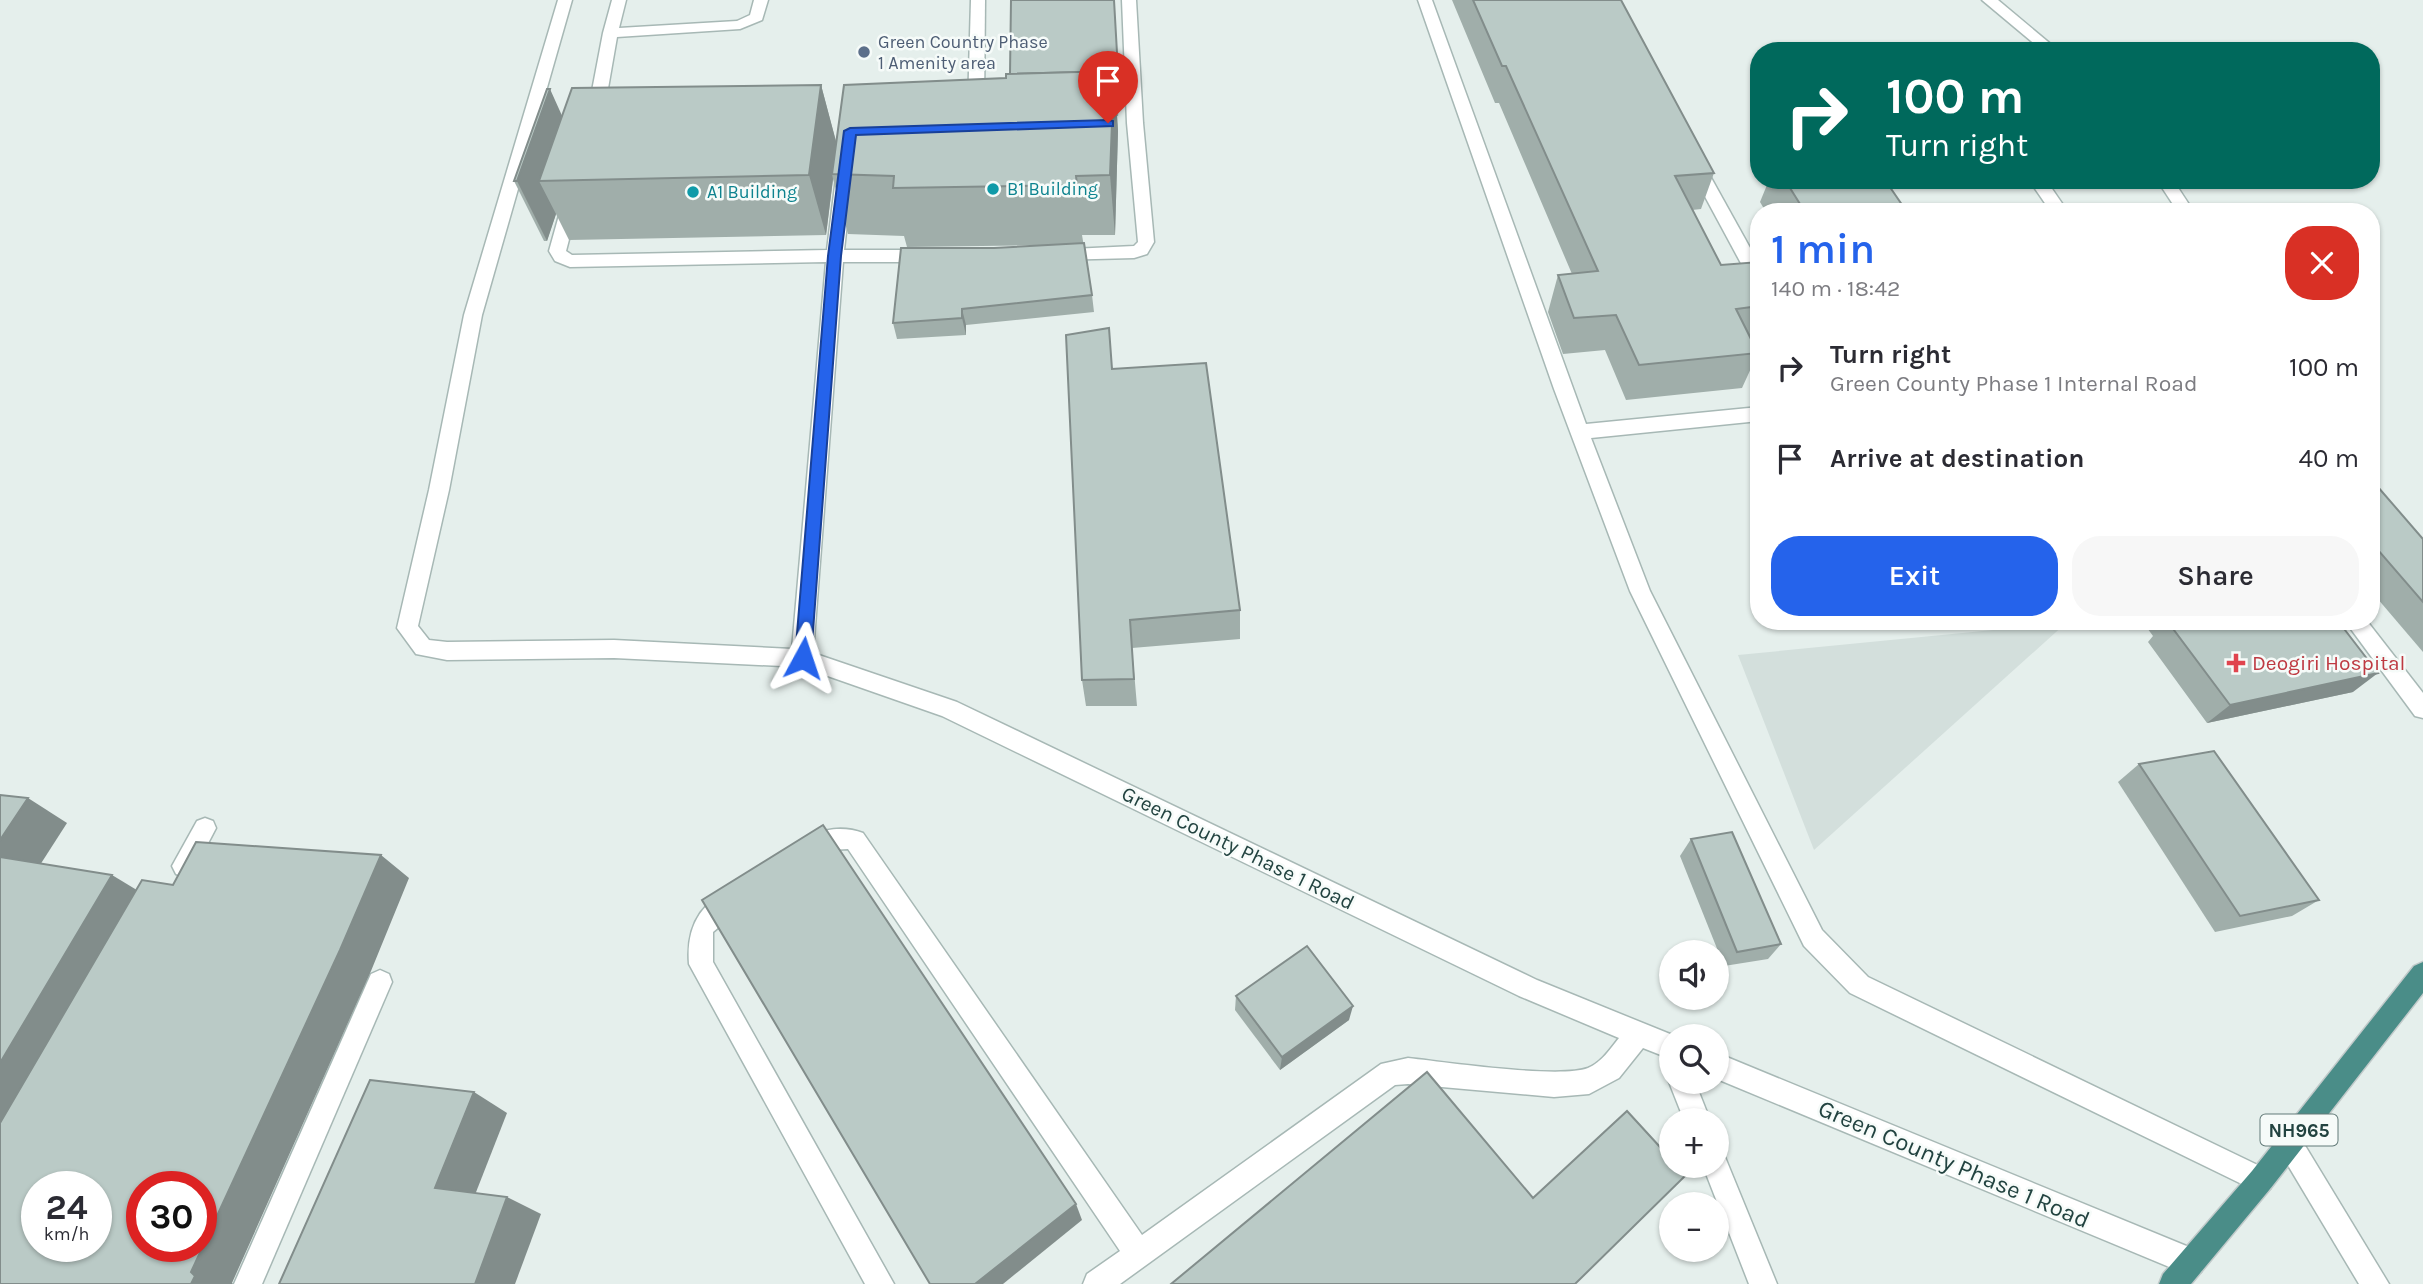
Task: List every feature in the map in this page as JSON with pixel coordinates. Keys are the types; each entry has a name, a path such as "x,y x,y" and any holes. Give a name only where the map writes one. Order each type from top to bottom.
{"highway":[{"name":"NH965","path":"2173,1284 2261,1180 2423,974"}],"street":[{"name":"Green County Phase 1 Road","path":"565,0 473,315 439,491 407,628 423,648 447,651 614,649 803,658 949,709 1528,988 1659,1044"},
{"path":"591,139 610,33 619,0"},
{"path":"610,33 740,25 757,17 761,0"},
{"path":"976,127 978,0"},
{"path":"1039,255 1135,252 1144,247 1128,123 1129,0"},
{"path":"1425,0 1640,591 1813,938 1859,985 2261,1180"},
{"path":"1989,0 2041,42"},
{"path":"1685,146 1750,264"},
{"path":"803,658 835,256 847,159"},
{"path":"578,178 557,243 557,251 561,257 570,261 943,256"},
{"path":"1580,432 1750,415"},
{"path":"2362,630 2423,709"},
{"path":"171,888 205,828"},
{"path":"788,865 822,842 842,836 855,839 1138,1252"},
{"path":"753,888 708,918 699,932 701,964 880,1284"},
{"path":"248,1284 380,982"},
{"path":"1097,1284 1390,1073 1408,1071 1554,1084 1589,1081 1611,1069 1639,1034"},
{"name":"Green County Phase 1 Road","path":"1729,1071 2191,1262"},
{"path":"2289,1143 2375,1284"},
{"path":"1721,1178 1763,1284"}],"shaded area":[{"path":"1994,630 2058,630 1814,850 1738,655"}],"building":[{"path":"1011,0 1114,0 1116,83 1114,71 1010,74"},
{"path":"1473,0 1621,0 1714,173 1675,176 1721,265 1750,263 1750,307 1736,309 1750,337 1750,354 1639,365 1616,315 1574,318 1558,275 1598,271 1506,66 1502,66"},
{"path":"1114,71 1110,175 1076,176 1077,185 893,188 894,176 832,174 844,85 1006,78 1006,74"},
{"path":"821,85 809,175 539,181 572,88"},
{"path":"547,89 550,89 517,181 514,181"},
{"path":"1791,189 1891,189 1901,203 1799,203"},
{"path":"1084,243 1092,295 962,309 962,318 893,323 901,248 994,248"},
{"path":"1109,328 1112,369 1206,363 1240,610 1130,620 1134,679 1082,680 1066,335"},
{"path":"2380,489 2423,539 2423,602 2380,552"},
{"path":"2174,630 2345,630 2378,673 2230,705"},
{"path":"2214,751 2319,900 2240,916 2139,764"},
{"path":"0,795 28,798 0,840"},
{"path":"823,825 1076,1204 975,1284 930,1284 702,900"},
{"path":"1732,832 1781,944 1737,952 1691,839"},
{"path":"196,842 381,855 217,1216 217,1171 126,1171 126,1262 196,1262 191,1272 195,1276 191,1284 0,1284 0,1123 142,880 173,885"},
{"path":"0,857 112,875 0,1063"},
{"path":"1307,946 1353,1006 1282,1057 1236,996"},
{"path":"1427,1072 1533,1198 1627,1111 1659,1146 1659,1178 1683,1178 1669,1192 1659,1192 1659,1202 1575,1284 1171,1284"},
{"path":"370,1080 474,1092 435,1188 507,1197 475,1284 279,1284"}],"place":[{"name":"Green Country Phase 1 Amenity area","path":"864,52"},
{"name":"B1 Building","path":"993,189"},
{"name":"A1 Building","path":"693,192"},
{"name":"Deogiri Hospital","path":"2236,663"}],"route":[{"path":"803,658 835,256 850,131 1108,123"}]}
